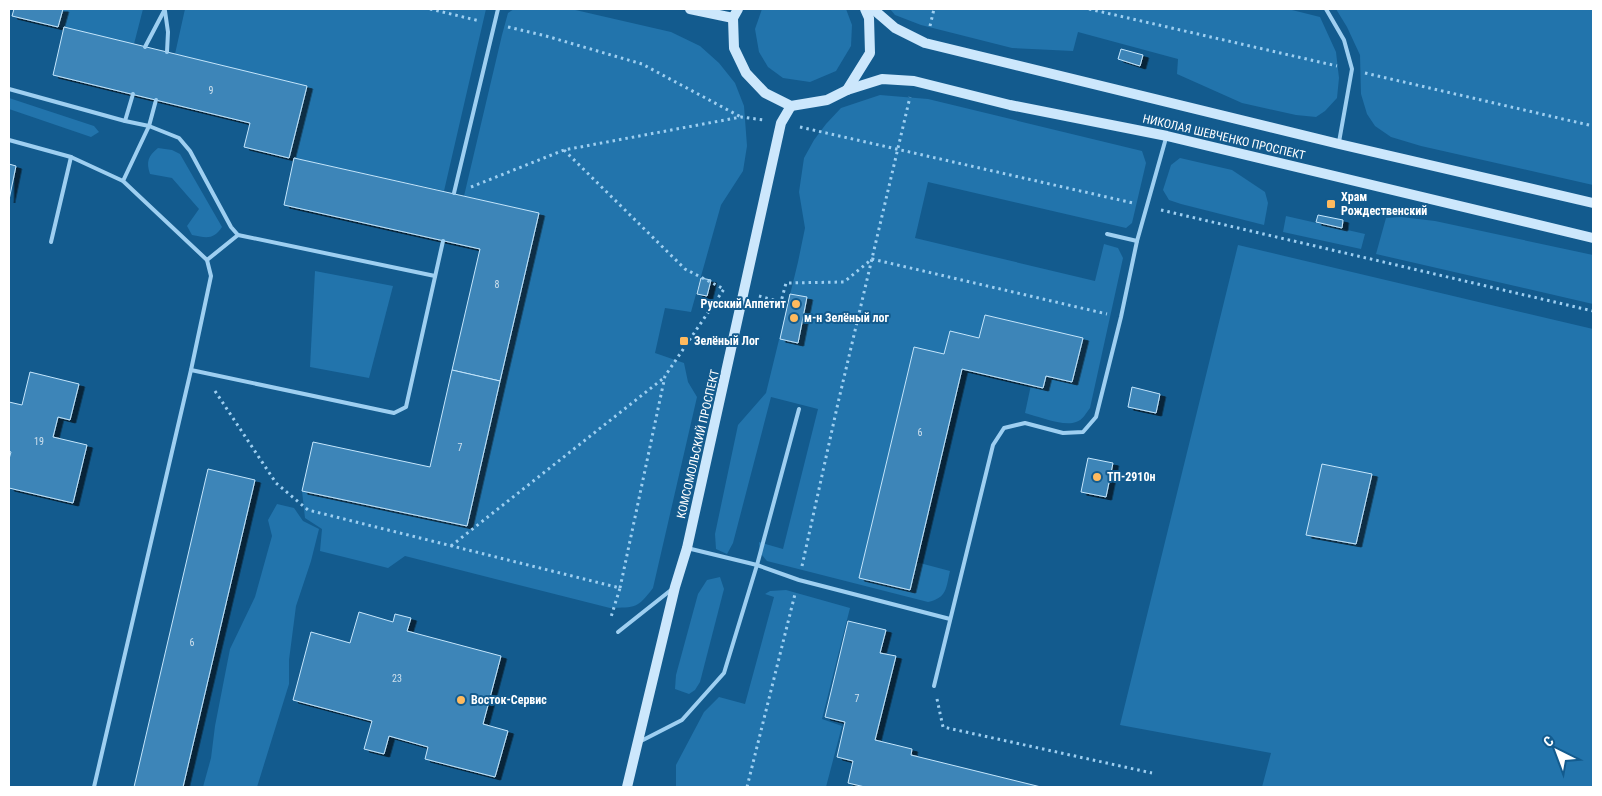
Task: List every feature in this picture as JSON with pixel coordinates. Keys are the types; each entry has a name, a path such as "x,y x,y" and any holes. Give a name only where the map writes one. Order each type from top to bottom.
{"main road":[{"path":"690,9 736,13 734,48 746,73 765,92 791,106"},
{"path":"848,90 870,53 870,18 865,9"},
{"name":"НИКОЛАЯ ШЕВЧЕНКО ПРОСПЕКТ","path":"873,9 895,28 925,43 1339,144 1593,203"},
{"name":"НИКОЛАЯ ШЕВЧЕНКО ПРОСПЕКТ","path":"791,106 826,100 848,90 882,79 914,81 1010,105 1167,136 1593,238"},
{"name":"КОМСОМОЛЬСКИЙ ПРОСПЕКТ","path":"627,787 675,587 687,548 745,293 781,123 791,106"}],"lane":[{"path":"454,193 498,9"},
{"path":"1326,9 1344,40 1352,69 1339,144"},
{"path":"145,47 153,29 165,10"},
{"path":"165,10 168,52"},
{"path":"9,89 149,126 178,138 190,151 231,227 238,235 435,276"},
{"path":"125,121 133,94"},
{"path":"123,181 149,126 156,100"},
{"path":"934,686 993,444 1004,428 1025,423 1063,433 1083,432 1096,417 1121,317 1137,241 1167,136"},
{"path":"9,140 71,157 123,181 206,260 211,276 94,787"},
{"path":"51,242 71,157"},
{"path":"1107,234 1137,241"},
{"path":"206,260 238,235"},
{"path":"191,370 394,413 406,407 443,241"},
{"path":"636,744 682,720 724,673 757,565 798,409"},
{"path":"687,548 757,565 799,580 950,620"},
{"path":"618,632 675,587"}],"path":[{"path":"430,9 546,36 642,64 742,118"},
{"path":"925,43 934,9"},
{"path":"747,787 799,580 914,81"},
{"path":"454,193 564,150 742,118 781,123 1593,311"},
{"path":"564,150 686,269 724,289 781,302 786,283 844,282 872,259"},
{"path":"872,259 1121,317"},
{"path":"451,546 665,376 724,289"},
{"path":"204,373 276,484 308,510 620,588"},
{"path":"608,626 620,588 665,376"},
{"path":"934,686 943,727 1152,773"}],"shaded area":[{"path":"63,9 143,9 134,44 58,27"},
{"path":"185,9 486,9 444,191 289,158 307,86 175,54"},
{"path":"514,9 571,9 671,32 700,46 719,63 735,83 744,106 747,146 743,171 721,205 691,312 665,308 655,353 684,363 688,382 697,397 653,588 643,600 631,607 610,608 405,556 388,568 320,551 322,529 305,518 302,491 467,526 538,213 464,196 502,35 508,13"},
{"path":"762,9 846,9 852,25 851,46 836,71 810,82 783,78 768,67 759,52 755,29"},
{"path":"890,9 1288,9 1320,17 1336,52 1339,78 1337,98 1325,111 1316,117 1296,115 1242,103 1177,74 1178,59 1078,32 1073,51 1012,48 921,25 895,15"},
{"path":"1336,9 1593,9 1593,185 1421,146 1391,137 1375,126 1367,114 1361,94 1360,55"},
{"path":"880,95 928,99 1142,151 1146,163 1132,223 1126,228 928,182 915,238 1095,281 1104,244 1118,248 1123,258 1090,408 1078,421 1071,423 1058,422 1025,413 1031,385 1046,376 1072,382 1082,338 985,315 979,338 950,331 944,354 914,347 859,578 910,590 916,562 950,571 945,591 939,598 928,602 767,561 763,557 759,542 783,549 818,409 771,397 733,543 727,554 716,549 715,534 738,425 766,393 798,262 805,228 799,192 804,158 814,140 841,108"},
{"path":"9,98 94,126 99,132 91,137 9,109"},
{"path":"158,148 172,150 180,154 222,227 213,236 192,235 187,226 199,209 172,178 150,174 149,160"},
{"path":"1180,158 1232,170 1265,192 1268,203 1264,225 1169,200 1163,190 1171,165"},
{"path":"1286,216 1365,234 1361,249 1283,232"},
{"path":"1401,217 1435,221 1593,255 1593,304 1376,254 1386,218"},
{"path":"1238,245 1593,329 1593,787 1262,787 1271,753 1120,725"},
{"path":"315,271 393,286 369,378 310,367"},
{"path":"277,504 294,508 303,521 319,529 296,606 289,660 289,684 257,787 203,787 211,758 215,726 230,649 255,597 272,536 268,520"},
{"path":"720,577 724,589 700,682 695,690 689,694 675,689 676,675 698,594 707,580"},
{"path":"786,590 850,608 822,719 842,726 826,787 676,787 676,765 704,712 719,697 745,704 774,597 765,594 770,591"}],"building":[{"path":"14,9 63,9 58,27 12,16"},
{"path":"64,27 307,86 289,158 244,147 250,123 53,75"},
{"path":"1121,49 1143,55 1140,66 1118,59"},
{"path":"294,158 539,213 500,381 452,370 480,249 284,205"},
{"path":"9,164 16,166 9,200"},
{"path":"1318,215 1343,220 1342,228 1316,222"},
{"path":"701,278 711,280 707,296 697,294"},
{"name":"м-н Зелёный лог","path":"790,294 807,297 798,343 780,339"},
{"path":"985,315 1083,338 1072,382 1046,376 1043,388 962,369 910,590 859,578 914,347 944,354 950,331 979,338"},
{"path":"452,370 500,381 467,526 302,491 313,442 430,467"},
{"path":"30,372 79,384 70,420 58,417 53,437 87,445 73,503 9,488 9,459 11,452 9,451 9,402 22,405"},
{"path":"1132,387 1160,394 1156,413 1128,407"},
{"name":"ТП-2910н","path":"1088,458 1113,463 1106,497 1081,492"},
{"path":"1322,464 1372,474 1356,544 1306,535"},
{"path":"208,469 255,480 183,787 134,787"},
{"path":"359,612 393,622 395,614 411,618 407,631 501,656 483,724 508,731 495,777 425,759 428,747 389,736 384,754 364,749 372,721 293,700 311,632 350,643"},
{"path":"848,621 886,630 880,653 896,656 875,740 912,749 911,755 1041,787 865,787 848,783 853,761 837,757 845,722 825,717"}],"place":[{"name":"Храм Рождественский","path":"1331,204"},
{"name":"Русский Аппетит","path":"796,304"},
{"name":"м-н Зелёный лог","path":"794,318"},
{"name":"Зелёный Лог","path":"684,341"},
{"name":"ТП-2910н","path":"1097,477"},
{"name":"Восток-Сервис","path":"461,700"}]}
